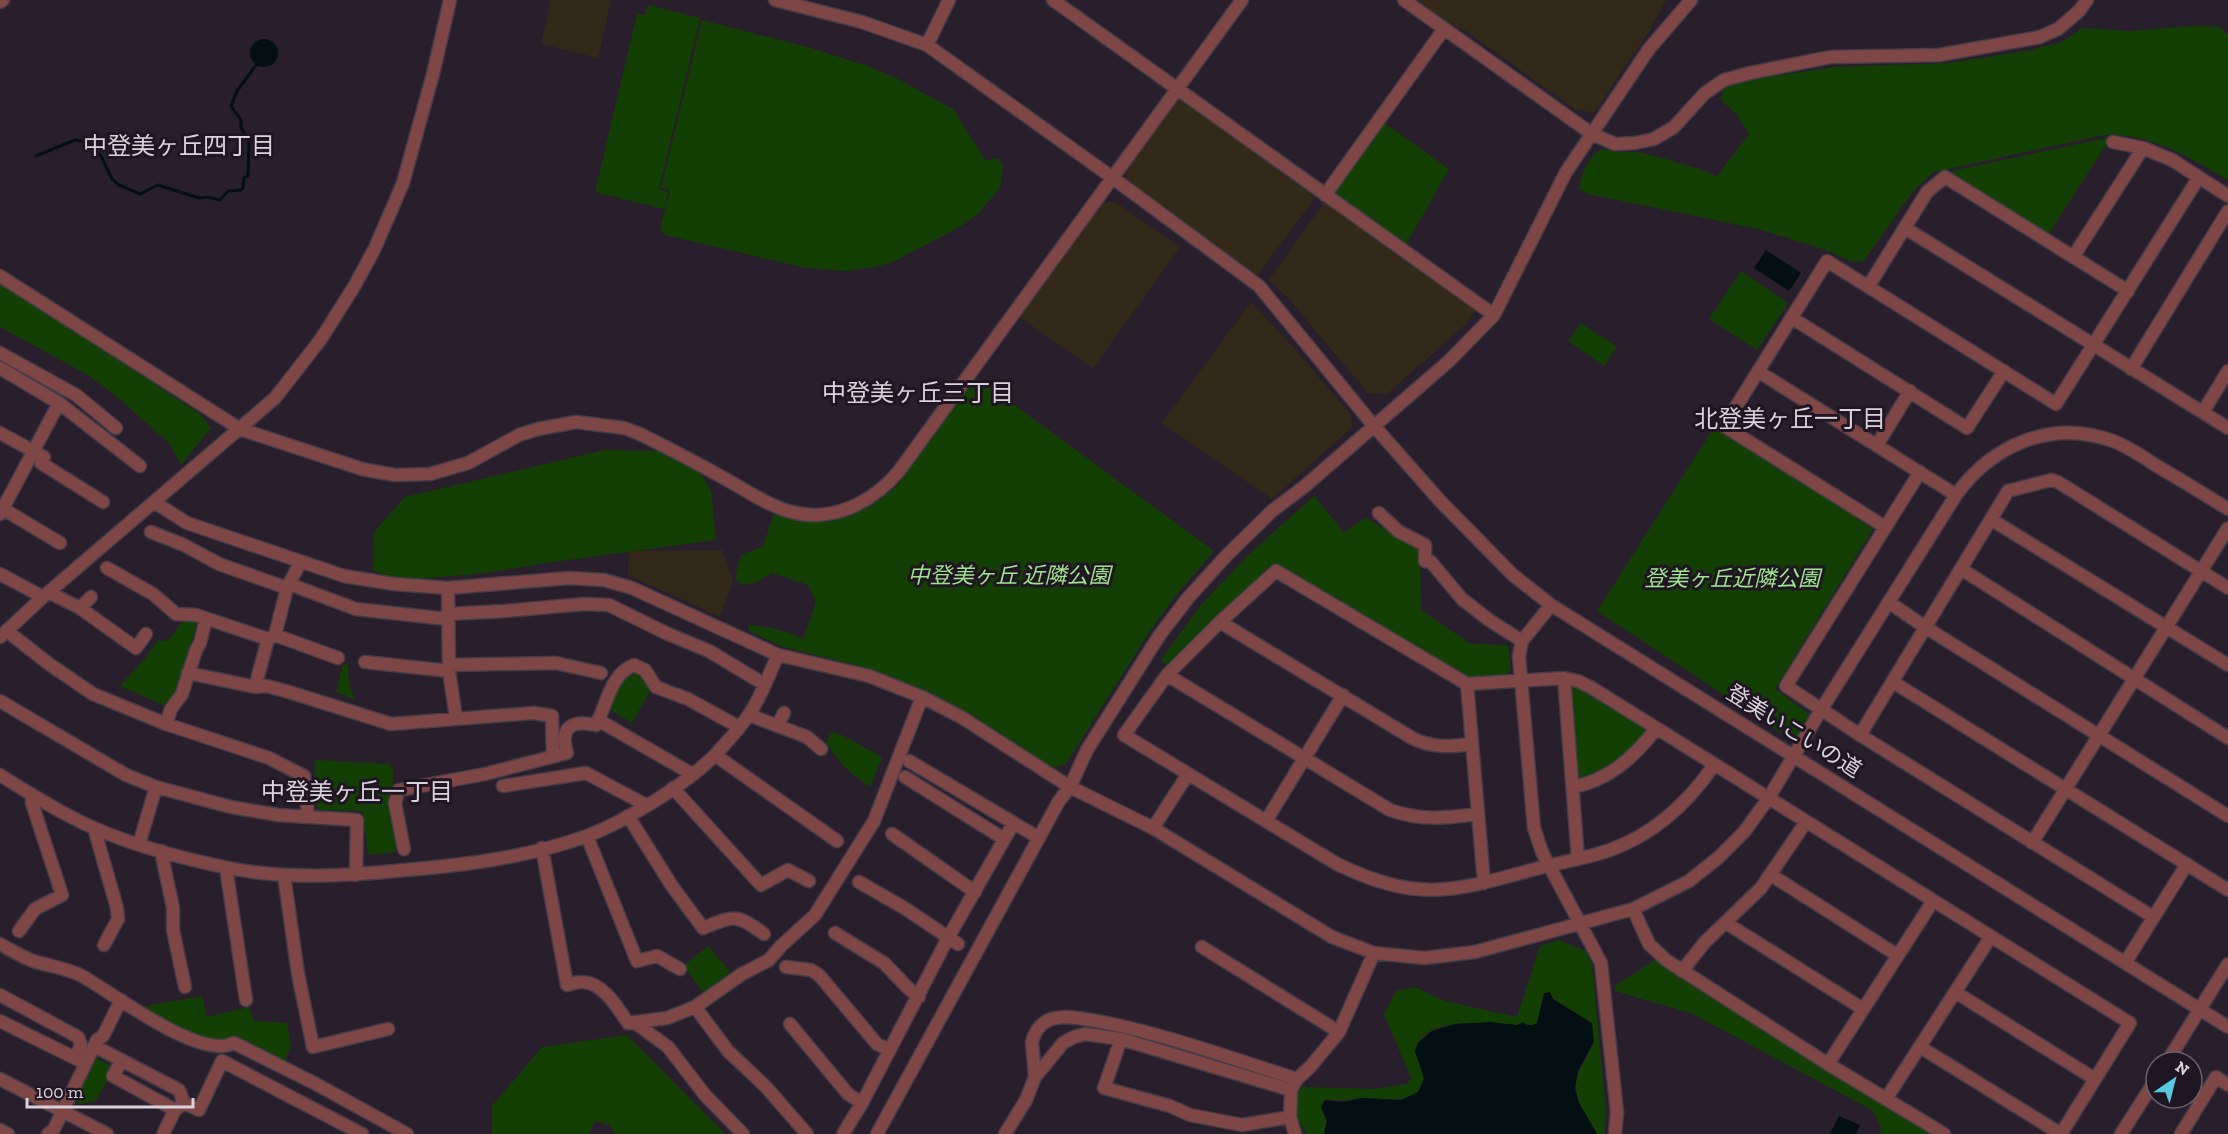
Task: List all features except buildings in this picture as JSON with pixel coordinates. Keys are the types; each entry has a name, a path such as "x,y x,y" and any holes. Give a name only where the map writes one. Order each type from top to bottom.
{"street":[{"path":"308,816 304,776 269,758 166,724 93,694 3,634 275,398 321,339 356,285 403,183 433,74 450,0"},
{"name":"登美いこいの道","path":"775,0 862,22 927,45 1259,286 1374,426 1478,542 1513,575 1551,605 2228,1027"},
{"path":"927,45 950,0"},
{"path":"1053,0 1494,315"},
{"path":"0,276 240,429 362,469 395,475 430,474 468,462 519,435 538,429 576,422 603,424 640,434 788,511 817,514 851,508 878,493 898,471 1242,0"},
{"path":"1404,0 1592,134 1615,144 1654,139 1674,127 1705,93 1724,80 1830,57 1940,55 2040,37 2058,29 2079,11 2087,0"},
{"path":"877,1134 1059,801 1070,787 1087,750 1159,636 1188,598 1265,518 1449,361 1494,315 1566,172 1649,49 1691,0"},
{"path":"1325,195 1444,29"},
{"path":"2113,142 2143,148 2172,160 2228,195"},
{"path":"2073,257 2143,148"},
{"path":"1868,287 1927,192 1945,177 2128,291"},
{"path":"1885,527 1724,426 1827,261 2056,404 2199,177"},
{"path":"2131,369 2228,211"},
{"path":"1905,228 2228,428"},
{"path":"1792,318 1967,428 2004,371"},
{"path":"0,353 76,395 116,428"},
{"path":"0,368 59,404 140,466"},
{"path":"2202,412 2228,371"},
{"path":"1759,372 1956,495"},
{"path":"1877,445 1910,391"},
{"path":"59,404 1,510 60,543"},
{"path":"0,433 44,457 41,464 103,502"},
{"path":"154,502 187,523 344,576 394,584 448,588 569,578 604,580 632,588 778,654 869,676 922,697 961,717 1070,787 1153,828 1332,937 1374,952 1402,957 1444,957 1475,952 1582,924 1633,909 1673,890 1704,870 1730,847 1768,799 1956,495 1975,472 1999,453 2042,436 2072,433 2100,437 2127,447 2228,509"},
{"path":"1920,472 1786,686 1860,735 2153,917"},
{"path":"1860,735 2008,491 2051,480 2058,482 2228,588"},
{"path":"1379,513 1398,531 1425,545 1425,561 1431,562 1462,599 1522,641"},
{"path":"1992,520 2228,665"},
{"path":"2032,843 2228,528"},
{"path":"151,532 184,545 219,564 356,609 447,616 584,604 609,605 709,651 764,684"},
{"path":"255,687 288,586 300,563"},
{"path":"107,568 153,594 176,614 196,615 338,658"},
{"path":"1960,569 2228,738"},
{"path":"1714,765 1683,803 1657,825 1627,843 1578,859 1484,883 1458,889 1432,891 1385,884 1337,864 1124,735 1167,675 1276,571 1467,684 1564,678 1578,681 1592,688 1990,938 2130,1023 2061,1134 1920,1047"},
{"path":"0,574 80,608 136,648 146,634"},
{"path":"448,588 449,668 456,718"},
{"path":"80,608 91,597"},
{"path":"1890,603 1924,627 2228,816"},
{"path":"1551,605 1522,641 1519,656 1533,820 1538,844 1601,963 1617,1113 1615,1134"},
{"path":"166,724 171,709 182,694 206,619"},
{"path":"1220,622 1419,742 1443,747 1471,744"},
{"path":"0,775 94,828 161,851 226,867 284,875 356,875 461,865 587,836 628,816 673,788 715,755 749,715 778,654"},
{"path":"365,662 449,668 556,663 601,673"},
{"path":"404,849 394,803 399,790 485,774 567,753 564,743 571,726 581,722 596,725 617,678 624,669 634,665 645,670 656,687 688,699 739,727"},
{"path":"188,673 255,687 267,686 392,724 534,713 552,716 553,756"},
{"path":"1167,675 1381,805 1400,813 1432,819 1478,814"},
{"path":"1564,678 1578,859"},
{"path":"1893,682 2227,887"},
{"path":"1467,684 1484,883"},
{"path":"1266,821 1343,695"},
{"path":"542,848 567,985 583,982 593,985 616,1004 628,1023 667,1018 696,1007 742,974 770,960 781,946 815,915 874,821 922,697"},
{"path":"0,701 116,769 156,787 231,807 278,815 357,820 356,875"},
{"path":"777,726 784,712"},
{"path":"749,715 807,737 821,749"},
{"path":"598,720 692,774"},
{"path":"1573,787 1597,780 1622,765 1640,749 1656,729"},
{"path":"715,755 837,841"},
{"path":"909,760 1039,838"},
{"path":"503,786 586,773 645,805"},
{"path":"1153,828 1188,774"},
{"path":"905,777 1004,839"},
{"path":"139,844 156,787"},
{"path":"673,788 761,885 788,870 809,881"},
{"path":"20,932 35,909 62,895 32,803 32,795"},
{"path":"628,816 672,886 703,928 734,917 747,921 764,934"},
{"path":"1682,971 1705,942 1750,900 1771,875 1806,822"},
{"path":"843,1134 919,996 953,941 975,892 1013,824"},
{"path":"94,828 117,908 118,919 104,945"},
{"path":"892,834 975,892"},
{"path":"587,836 637,961 657,956 680,969"},
{"path":"161,851 173,908 173,930 185,987"},
{"path":"2125,963 2187,864"},
{"path":"226,867 246,1000"},
{"path":"284,875 298,974 313,1047 388,1029"},
{"path":"1771,875 1897,955"},
{"path":"859,882 906,909 953,941"},
{"path":"1828,1064 1933,901"},
{"path":"1633,909 1645,936 1655,951 1682,971 1828,1064 1944,1134"},
{"path":"1726,923 1863,1009"},
{"path":"835,933 884,963 919,996"},
{"path":"1886,1100 1990,938"},
{"path":"0,944 30,960 79,974 171,1032 215,1047 234,1043 316,1084 407,1134"},
{"path":"1203,947 1339,1032"},
{"path":"1295,1134 1290,1117 1291,1090 1297,1079 1339,1032 1374,952"},
{"path":"2175,1050 2228,964"},
{"path":"786,967 811,970 819,975 877,1044 890,1050"},
{"path":"1955,992 2095,1079"},
{"path":"0,996 78,1037 81,1045 80,1060 62,1110 54,1129 48,1134"},
{"path":"80,1060 103,1036 121,1000"},
{"path":"696,1007 728,1051 766,1087 807,1134"},
{"path":"1035,1077 1033,1037 1043,1024 1059,1017 1128,1027 1297,1079"},
{"path":"0,1021 80,1060"},
{"path":"634,1022 668,1047 705,1095 743,1134"},
{"path":"790,1024 848,1094 862,1103"},
{"path":"78,1037 88,1034 95,1043 122,1060 179,1090 179,1107 163,1134"},
{"path":"1005,1134 1026,1100 1035,1077 1063,1043 1085,1034 1121,1040 1291,1090"},
{"path":"1121,1040 1104,1088 1170,1106 1190,1115 1242,1125 1290,1117"},
{"path":"122,1060 113,1076 179,1107 199,1110 222,1061 363,1134"},
{"path":"2184,1133 2216,1077 2228,1085"},
{"path":"0,1079 107,1134"},
{"path":"2121,1134 2144,1098"},
{"path":"0,1130 8,1134"}],"shaded area":[{"path":"551,0 611,0 598,58 541,44"},
{"path":"1416,0 1666,0 1647,35 1594,113 1574,109 1466,31 1443,20"},
{"path":"264,39 274,43 278,53 274,63 264,67 254,63 250,53 254,43"},
{"path":"1182,97 1317,195 1256,277 1127,182 1127,169 1176,99"},
{"path":"1325,201 1477,309 1467,323 1387,394 1368,393 1288,298 1269,280"},
{"path":"1103,202 1115,202 1180,247 1093,368 1019,317"},
{"path":"1766,250 1801,273 1789,291 1754,268"},
{"path":"1251,302 1288,341 1351,415 1352,427 1272,499 1162,423"},
{"path":"722,550 733,580 720,617 628,575 629,551"},
{"path":"1550,992 1553,999 1592,1023 1594,1042 1578,1071 1575,1088 1579,1103 1597,1134 1324,1134 1327,1121 1321,1107 1325,1100 1342,1102 1363,1098 1401,1100 1418,1092 1424,1079 1415,1051 1418,1043 1432,1031 1455,1024 1490,1022 1517,1025 1523,1022 1533,1025 1537,1023 1544,993"},
{"path":"1839,1116 1860,1125 1856,1134 1830,1134"}],"green space":[{"path":"648,5 700,18 659,189 668,192 664,209 595,192 637,14 645,15"},
{"path":"702,20 811,48 864,65 894,77 953,109 986,161 998,158 1003,166 1000,188 978,214 961,226 895,261 875,267 845,271 806,268 665,235 660,229 670,190 661,188"},
{"path":"2191,26 2221,27 2228,35 2228,180 2169,148 2154,142 2121,135 2104,135 1934,172 1914,190 1863,262 1851,261 1820,248 1758,229 1588,194 1579,189 1587,164 1593,155 1602,149 1642,153 1717,176 1749,134 1737,115 1721,100 1723,87 1741,81 1834,67 1948,63 2026,51 2062,42 2082,28 2132,31"},
{"path":"1379,119 1449,169 1403,250 1325,195"},
{"path":"2111,137 2048,235 1947,172"},
{"path":"1741,271 1788,303 1757,350 1709,319"},
{"path":"0,282 200,414 211,428 181,465 170,444 116,396 86,374 0,327"},
{"path":"1581,323 1617,347 1604,366 1568,341"},
{"name":"中登美ヶ丘 近隣公園","path":"980,380 1214,551 1172,600 1148,634 1066,764 1053,768 940,697 859,666 780,646 748,630 749,625 763,627 784,631 803,639 816,602 808,585 772,573 757,582 743,585 735,579 741,555 763,546 774,514 799,520 827,522 852,515 879,500 896,487 969,382"},
{"name":"登美ヶ丘近隣公園","path":"1715,426 1873,529 1775,689 1811,715 1795,742 1597,611"},
{"path":"605,450 662,451 700,471 711,491 716,540 487,573 397,581 373,570 374,532 405,497"},
{"path":"1314,496 1344,532 1365,518 1420,547 1421,610 1471,644 1508,645 1511,670 1506,677 1474,678 1460,675 1275,565 1168,666 1161,660 1200,606 1246,557"},
{"path":"184,619 197,623 178,693 170,708 120,686 158,640 168,641"},
{"path":"343,664 348,665 349,684 355,700 336,692"},
{"path":"634,670 648,679 650,691 632,723 606,707 620,679"},
{"path":"1575,686 1643,727 1645,735 1631,749 1601,771 1583,780 1576,775 1569,691"},
{"path":"832,732 882,757 870,787 845,768 831,750 826,742"},
{"path":"315,760 389,764 393,769 392,805 396,852 368,855 363,811 321,810 315,804"},
{"path":"1558,940 1586,951 1592,964 1606,1111 1604,1134 1597,1134 1577,1097 1577,1079 1587,1057 1567,1009 1553,999 1550,992 1537,1023 1534,1025 1468,1023 1450,1025 1434,1029 1422,1038 1415,1051 1424,1074 1424,1082 1414,1095 1397,1099 1329,1099 1321,1109 1327,1121 1324,1134 1308,1134 1297,1120 1296,1094 1302,1087 1375,1089 1407,1084 1411,1078 1384,1014 1396,991 1415,987 1445,1001 1517,1017 1540,946"},
{"path":"708,946 730,972 704,993 683,966"},
{"path":"1656,959 1935,1134 1880,1134 1881,1127 1872,1110 1693,1014 1615,991 1615,986"},
{"path":"202,996 207,1017 249,1007 254,1021 287,1023 291,1045 284,1063 241,1038 217,1043 174,1029 141,1007"},
{"path":"627,1035 725,1134 616,1134 609,1125 596,1121 588,1134 492,1134 492,1106 542,1047"},
{"path":"93,1056 114,1067 96,1101 81,1104 71,1100"}],"waterway":[{"path":"36,156 75,140 86,142 101,156 112,179 119,185 140,194 158,185 199,198 208,197 220,200 228,191 241,190 244,178 248,176 249,141 241,128 241,120 231,106 237,91 257,64"}],"district":[{"name":"中登美ヶ丘四丁目","path":"179,145"},
{"name":"中登美ヶ丘三丁目","path":"918,392"},
{"name":"北登美ヶ丘一丁目","path":"1790,418"},
{"name":"中登美ヶ丘一丁目","path":"357,791"}]}
